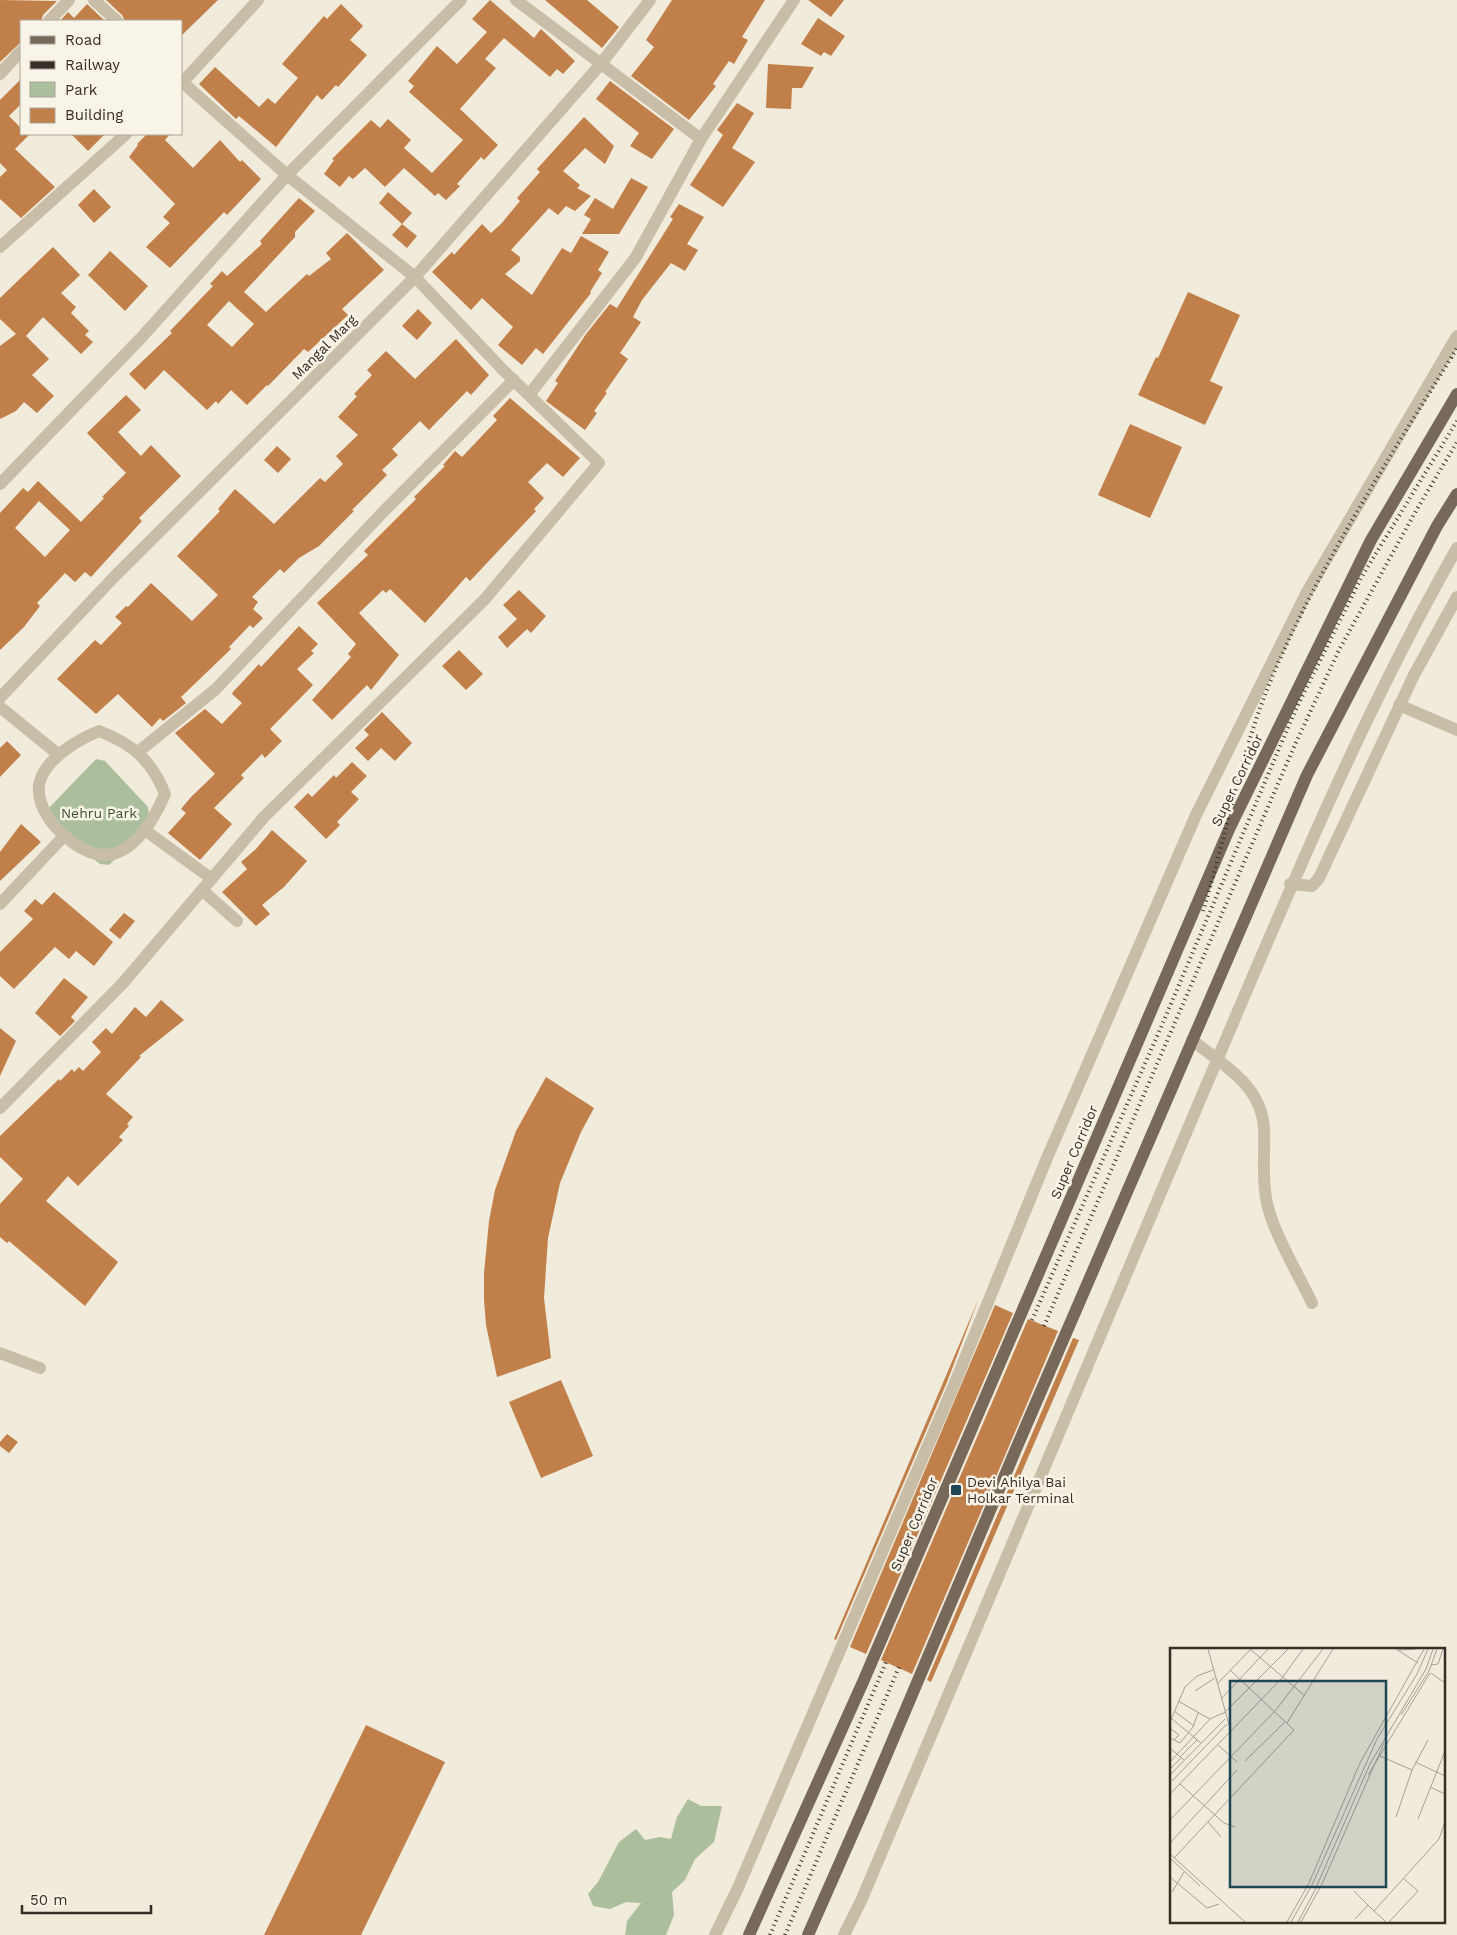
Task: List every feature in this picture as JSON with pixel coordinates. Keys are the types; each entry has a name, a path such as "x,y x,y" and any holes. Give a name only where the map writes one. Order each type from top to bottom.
{"main road":[{"name":"Super Corridor","path":"749,1935 863,1682 1230,827 1371,540 1457,394"},
{"path":"808,1935 1307,775 1437,526 1457,494"}],"street":[{"path":"50,20 69,0"},
{"path":"94,0 116,20"},
{"path":"0,1108 123,982 264,817 485,599 599,463 514,380 415,277 288,176 182,82 258,0"},
{"path":"1,478 141,338 288,176 461,0"},
{"path":"516,0 600,65 702,139"},
{"name":"Mangal Marg","path":"0,698 114,577 415,277 600,65 650,0"},
{"path":"529,395 636,257 702,139 794,0"},
{"path":"0,74 20,52"},
{"path":"0,247 125,135"},
{"path":"715,1935 737,1890 972,1345 1047,1158 1210,783 1307,592 1457,336"},
{"path":"138,752 216,689 385,510 514,380"},
{"path":"844,1935 861,1901 966,1648 1217,1060 1290,884 1356,741 1457,548"},
{"path":"1290,884 1312,886 1319,878 1400,705 1457,597"},
{"path":"1400,705 1457,730"},
{"path":"0,707 59,755"},
{"path":"99,731 116,738 138,752 157,774 165,794 146,831 123,850 104,856 86,851 64,836 43,812 38,796 41,778 59,755 78,740 99,731"},
{"path":"146,831 212,879"},
{"path":"0,904 64,836"},
{"path":"202,890 237,921"},
{"path":"1192,1040 1247,1084 1261,1108 1264,1128 1266,1199 1272,1219 1312,1303"},
{"path":"0,1353 40,1368"}],"green space":[{"name":"Nehru Park","path":"96,759 105,761 148,807 150,825 109,865 100,864 47,822 47,810"},
{"path":"688,1799 701,1806 722,1806 714,1842 695,1859 685,1880 672,1892 674,1915 666,1935 625,1935 627,1921 641,1903 626,1902 610,1909 593,1906 588,1894 598,1882 619,1842 636,1829 645,1840 660,1837 671,1839 677,1817"}],"building":[{"path":"0,0 57,1 43,15 41,20 20,20 20,43 0,62"},
{"path":"106,0 218,0 182,35 182,20 124,20 122,15"},
{"path":"490,0 534,38 541,29 575,61 563,74 557,69 550,77 504,38 485,59 496,68 460,109 498,145 484,160 481,157 457,184 460,186 446,200 438,193 435,196 404,168 385,187 365,168 353,179 349,176 340,187 324,174 334,160 332,159 371,120 380,128 388,119 411,140 404,148 432,173 463,140 409,92 414,86 408,81 437,46 457,64 487,32 472,19"},
{"path":"545,0 587,0 619,27 602,48"},
{"path":"672,0 765,0 742,37 748,40 734,64 729,61 713,84 716,86 689,120 631,76 654,47 646,40"},
{"path":"808,0 844,0 831,17"},
{"path":"87,4 104,20 61,20 68,12 74,18"},
{"path":"341,4 363,26 350,40 367,55 338,87 336,85 322,100 317,95 276,147 239,116 236,119 199,84 215,67 259,107 268,98 275,104 298,78 282,64 324,16 327,19"},
{"path":"818,18 845,36 831,56 824,52 821,56 801,44"},
{"path":"768,64 814,67 802,88 792,88 791,109 766,108"},
{"path":"20,80 20,105 9,116 20,127 20,135 29,135 15,149 55,187 21,218 0,199 0,177 7,170 0,163 0,100"},
{"path":"610,81 674,129 652,159 630,146 639,133 596,99"},
{"path":"737,103 754,113 732,148 755,162 723,207 690,185 723,135 717,130"},
{"path":"584,117 614,146 605,164 585,148 563,171 580,185 577,188 591,196 575,211 566,206 558,215 549,208 511,250 520,257 520,261 505,274 532,295 562,248 571,253 581,236 609,252 598,270 602,273 591,293 543,354 536,348 522,365 498,345 513,327 482,298 471,310 432,272 452,252 454,255 482,224 491,233 501,224 520,201 517,198 540,172 537,169"},
{"path":"72,135 104,135 88,151"},
{"path":"146,135 169,135 165,140 193,168 220,140 240,162 242,160 261,179 227,215 224,212 170,268 146,247 170,223 163,217 175,204 129,157 137,144"},
{"path":"631,178 648,187 619,234 582,234 591,219 584,215 595,198 613,209"},
{"path":"94,189 111,207 94,223 78,205"},
{"path":"388,192 412,213 402,224 379,203"},
{"path":"299,198 315,211 295,232 295,237 244,292 266,312 307,274 309,276 331,259 326,253 347,233 384,270 342,309 348,315 308,352 304,349 247,405 231,390 218,404 216,401 207,410 164,370 145,390 129,374 172,333 170,331 213,286 210,284 222,271 227,276 262,244 260,241","holes":["229,301 254,324 232,347 207,325"]},
{"path":"679,204 704,217 687,244 698,250 685,271 671,263 642,300 633,317 641,322 620,353 628,359 605,392 607,393 594,411 597,413 585,430 546,401 558,383 555,381 586,334 610,304 617,308 673,219 670,217"},
{"path":"402,224 417,236 407,248 392,235"},
{"path":"53,247 80,275 61,293 76,307 71,313 89,331 85,335 93,342 81,354 43,317 26,336 49,359 32,375 54,396 37,413 24,402 16,411 0,419 0,346 16,334 0,319 0,298"},
{"path":"110,251 148,286 125,311 88,275"},
{"path":"1188,292 1240,315 1210,381 1223,387 1205,425 1138,395 1156,357 1158,358"},
{"path":"418,309 432,323 417,340 402,326"},
{"path":"456,339 489,375 471,395 467,391 429,430 420,421 392,449 398,455 382,470 387,475 352,510 354,511 319,546 299,558 284,573 280,569 252,597 258,602 253,609 263,618 253,628 250,625 229,647 231,649 181,697 186,703 163,721 160,718 152,727 118,694 96,714 57,679 95,640 101,645 122,623 115,617 126,606 128,607 151,583 192,621 218,595 177,556 220,511 218,509 235,489 274,524 320,478 325,482 343,464 336,456 358,435 338,417 357,396 354,394 372,375 367,370 386,351 415,379"},
{"path":"126,395 141,410 118,432 141,456 151,445 181,476 139,518 142,521 91,577 85,572 75,582 65,573 37,603 40,606 24,627 0,650 0,513 23,488 28,492 38,481 81,522 126,473 87,433","holes":["39,501 70,530 45,557 15,528"]},
{"path":"510,398 580,458 563,477 547,463 528,482 544,498 534,509 536,511 470,581 466,577 425,623 390,589 386,593 383,590 359,613 399,655 371,690 367,685 332,720 312,700 351,657 348,654 356,644 317,603 368,555 364,551 416,499 414,497 445,466 443,465 455,451 462,457 497,420 493,416"},
{"path":"1130,424 1182,447 1150,518 1098,495"},
{"path":"277,446 291,459 278,473 264,460"},
{"path":"519,590 546,616 531,633 527,629 507,648 498,637 517,619 503,605"},
{"path":"299,626 318,644 311,651 314,653 297,669 313,685 270,729 282,741 265,758 262,754 241,775 244,778 214,808 232,824 200,860 168,833 186,813 181,809 215,774 175,733 205,709 222,724 242,703 232,694 233,692 259,664 261,667"},
{"path":"459,650 483,674 466,690 442,666"},
{"path":"382,712 412,743 395,761 381,748 368,761 355,748 369,735 364,730"},
{"path":"7,741 21,755 0,777 0,748"},
{"path":"352,762 367,776 351,792 359,799 337,822 340,825 326,839 294,807 308,793 312,797 334,775 336,778"},
{"path":"21,824 41,842 0,881 0,852"},
{"path":"272,830 307,861 284,887 262,905 270,914 256,926 222,892 247,869 241,862 256,849"},
{"path":"54,892 113,942 94,966 76,951 69,959 55,947 14,989 0,976 0,952 33,919 24,911 35,899 42,905"},
{"path":"124,913 135,921 120,939 109,930"},
{"path":"64,978 88,997 71,1017 75,1021 60,1036 35,1013"},
{"path":"161,1000 184,1020 139,1056 141,1057 106,1094 133,1117 127,1124 129,1126 119,1137 123,1140 78,1186 68,1176 46,1201 118,1262 85,1306 9,1241 7,1243 0,1237 0,1204 23,1179 0,1157 0,1136 59,1079 60,1081 72,1069 74,1072 79,1067 83,1071 101,1052 92,1042 106,1028 112,1034 135,1007 146,1017"},
{"path":"0,1028 16,1041 0,1076"},
{"path":"546,1077 594,1108 581,1132 560,1183 548,1238 544,1298 551,1358 497,1377 486,1325 484,1299 484,1273 489,1221 495,1190 516,1131"},
{"path":"979,1298 947,1382 836,1640 834,1639"},
{"path":"995,1305 1013,1313 866,1654 850,1647"},
{"path":"1028,1319 1058,1331 912,1674 881,1660"},
{"path":"1073,1338 1079,1340 931,1682 927,1680"},
{"path":"561,1380 593,1456 541,1478 509,1402"},
{"path":"7,1434 18,1442 9,1453 0,1446 0,1442"},
{"path":"366,1725 445,1762 361,1935 264,1935"}],"railway":[{"path":"1203,911 1250,739 1270,682 1289,638 1333,553 1457,348"},
{"path":"1032,1320 1162,1025 1295,711 1361,578 1457,421"},
{"path":"1044,1326 1293,749 1339,650 1417,509 1457,442"},
{"path":"770,1935 886,1662"},
{"path":"785,1935 899,1667"}],"place":[{"name":"Devi Ahilya Bai Holkar Terminal","path":"956,1490"}]}
